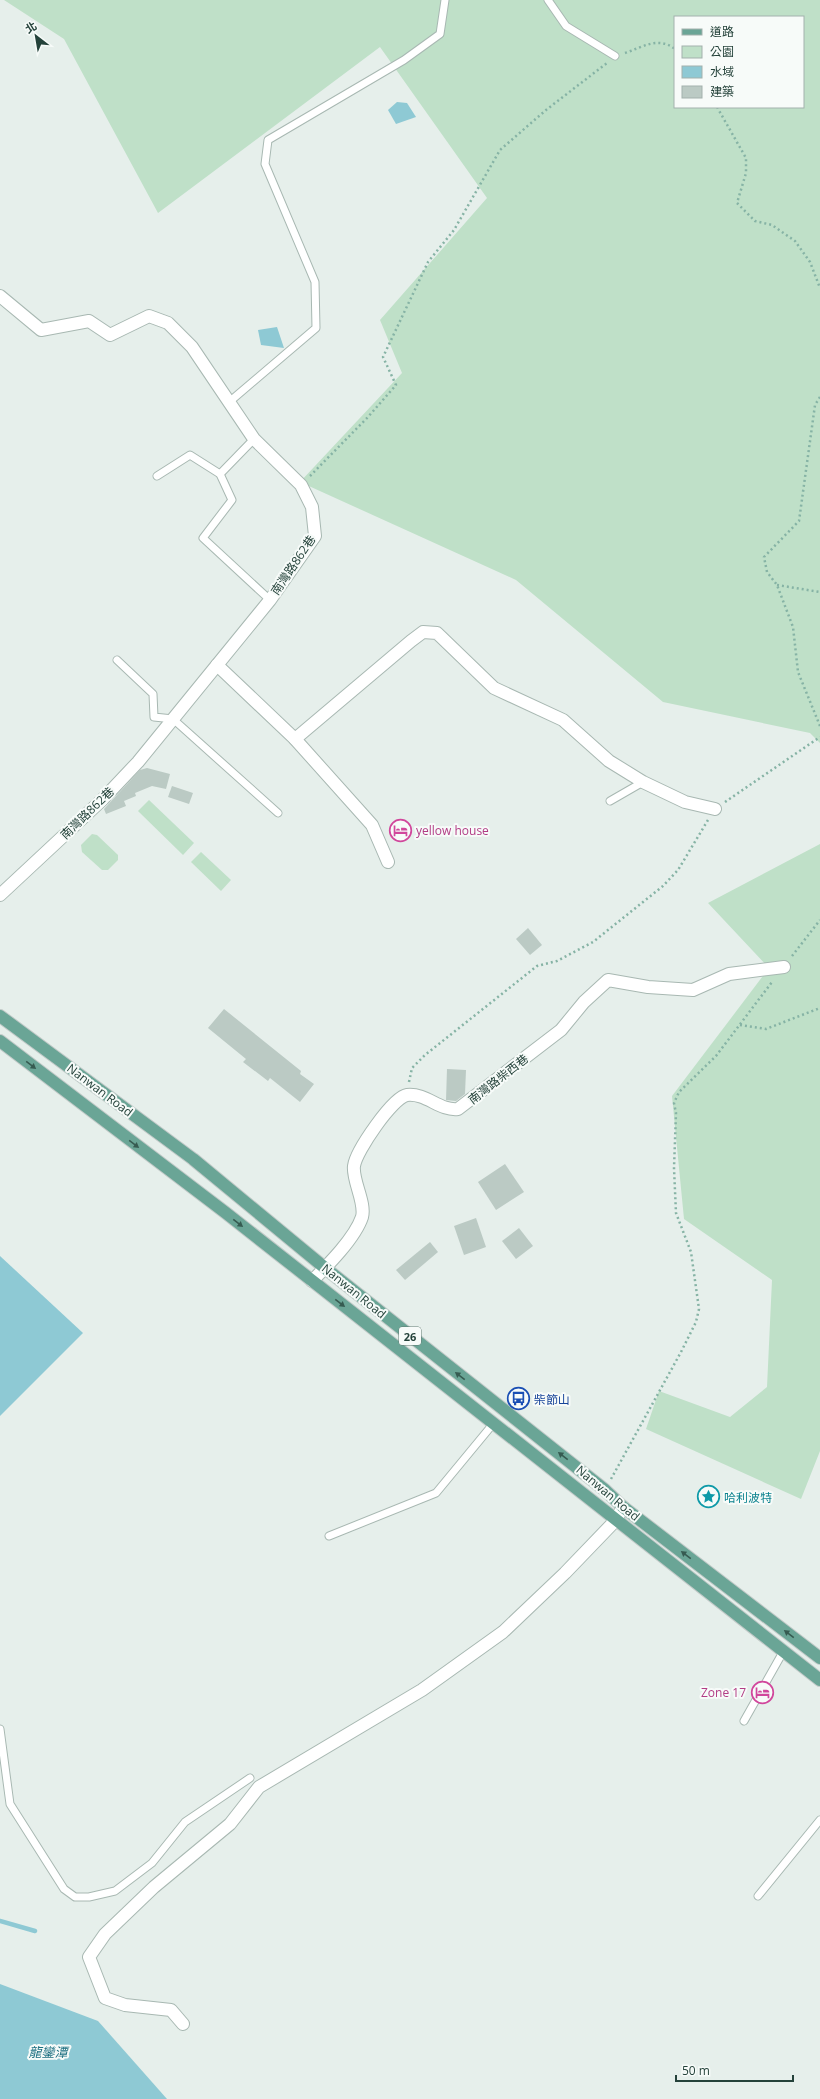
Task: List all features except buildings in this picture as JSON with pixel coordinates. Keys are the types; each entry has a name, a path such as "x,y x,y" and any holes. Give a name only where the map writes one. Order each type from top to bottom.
{"main road":[{"name":"Nanwan Road","path":"0,1016 194,1159 325,1268 605,1490 623,1507 820,1658"},
{"name":"Nanwan Road","path":"0,1041 312,1281 782,1652 820,1680"}],"street":[{"name":"南灣路862巷","path":"0,296 41,330 89,321 110,335 150,316 168,323 192,347 228,403 254,439 301,485 312,506 315,536 270,600 138,762 103,799 0,895"},
{"path":"295,739 417,636 423,632 437,633 494,688 563,720 609,760 642,782 685,802 715,809"},
{"path":"217,665 295,739 372,825 388,862"},
{"name":"南灣路柴西巷","path":"406,1095 421,1095 448,1110 458,1109 561,1030 584,1002 608,980 648,987 693,990 729,974 784,967"},
{"path":"312,1281 325,1268 357,1228 362,1215 354,1167 359,1150 393,1104 406,1095"},
{"path":"183,2024 171,2010 125,2005 105,1998 89,1957 105,1934 154,1887 230,1824 259,1787 422,1690 503,1632 566,1573 615,1520 623,1507"}],"lane":[{"path":"228,403 316,328 315,282 265,164 268,140 404,60 440,34 445,0"},
{"path":"548,0 566,26 615,56"},
{"path":"220,474 254,439"},
{"path":"157,476 190,455 220,474 232,500 203,538 270,600"},
{"path":"117,660 153,694 154,717 173,720 278,813"},
{"path":"610,801 642,782"},
{"path":"330,1536 436,1493 493,1424"},
{"path":"744,1721 782,1652"},
{"path":"0,1729 10,1804 64,1889 74,1897 90,1897 115,1891 152,1863 185,1822 250,1778"},
{"path":"758,1896 820,1820"}],"path":[{"path":"301,485 368,417 396,385 383,357 394,332 428,262 454,230 500,150 546,110 615,56 657,42 668,44 674,48"},
{"path":"718,108 746,158 746,173 737,204 755,221 772,225 795,241 810,262 820,288"},
{"path":"820,397 815,405 800,521 764,557 767,572 777,585 793,628 798,672 820,726"},
{"path":"777,585 820,592"},
{"path":"406,1095 412,1068 425,1055 537,966 557,961 593,942 663,886 678,870 685,855 715,809 820,737"},
{"path":"605,1490 696,1322 699,1309 691,1252 676,1213 674,1168 676,1113 674,1103 679,1092 716,1056 820,920"},
{"path":"740,1025 766,1029 820,1008"}],"green space":[{"path":"4,0 820,0 820,743 810,733 663,702 516,580 300,482 402,373 380,320 487,198 380,47 158,213 64,39"},
{"path":"149,800 194,843 183,855 138,811"},
{"path":"92,834 97,835 118,855 118,860 108,870 102,870 82,852 81,845"},
{"path":"820,844 820,1451 801,1499 646,1429 659,1391 730,1417 767,1387 772,1280 684,1219 672,1096 769,968 708,903"},
{"path":"201,852 231,880 221,891 191,862"}],"water":[{"path":"397,102 407,103 416,117 396,124 388,110"},
{"path":"277,327 284,348 261,345 258,330"},
{"path":"0,1256 83,1333 0,1416"},
{"name":"龍鑾潭","path":"0,1984 98,2021 167,2099 0,2099"}],"waterway":[{"path":"0,1921 35,1931"}],"place":[{"name":"yellow house","path":"400,830"},
{"name":"柴節山","path":"519,1399"},
{"name":"哈利波特","path":"708,1497"},
{"name":"Zone 17","path":"762,1692"}]}
